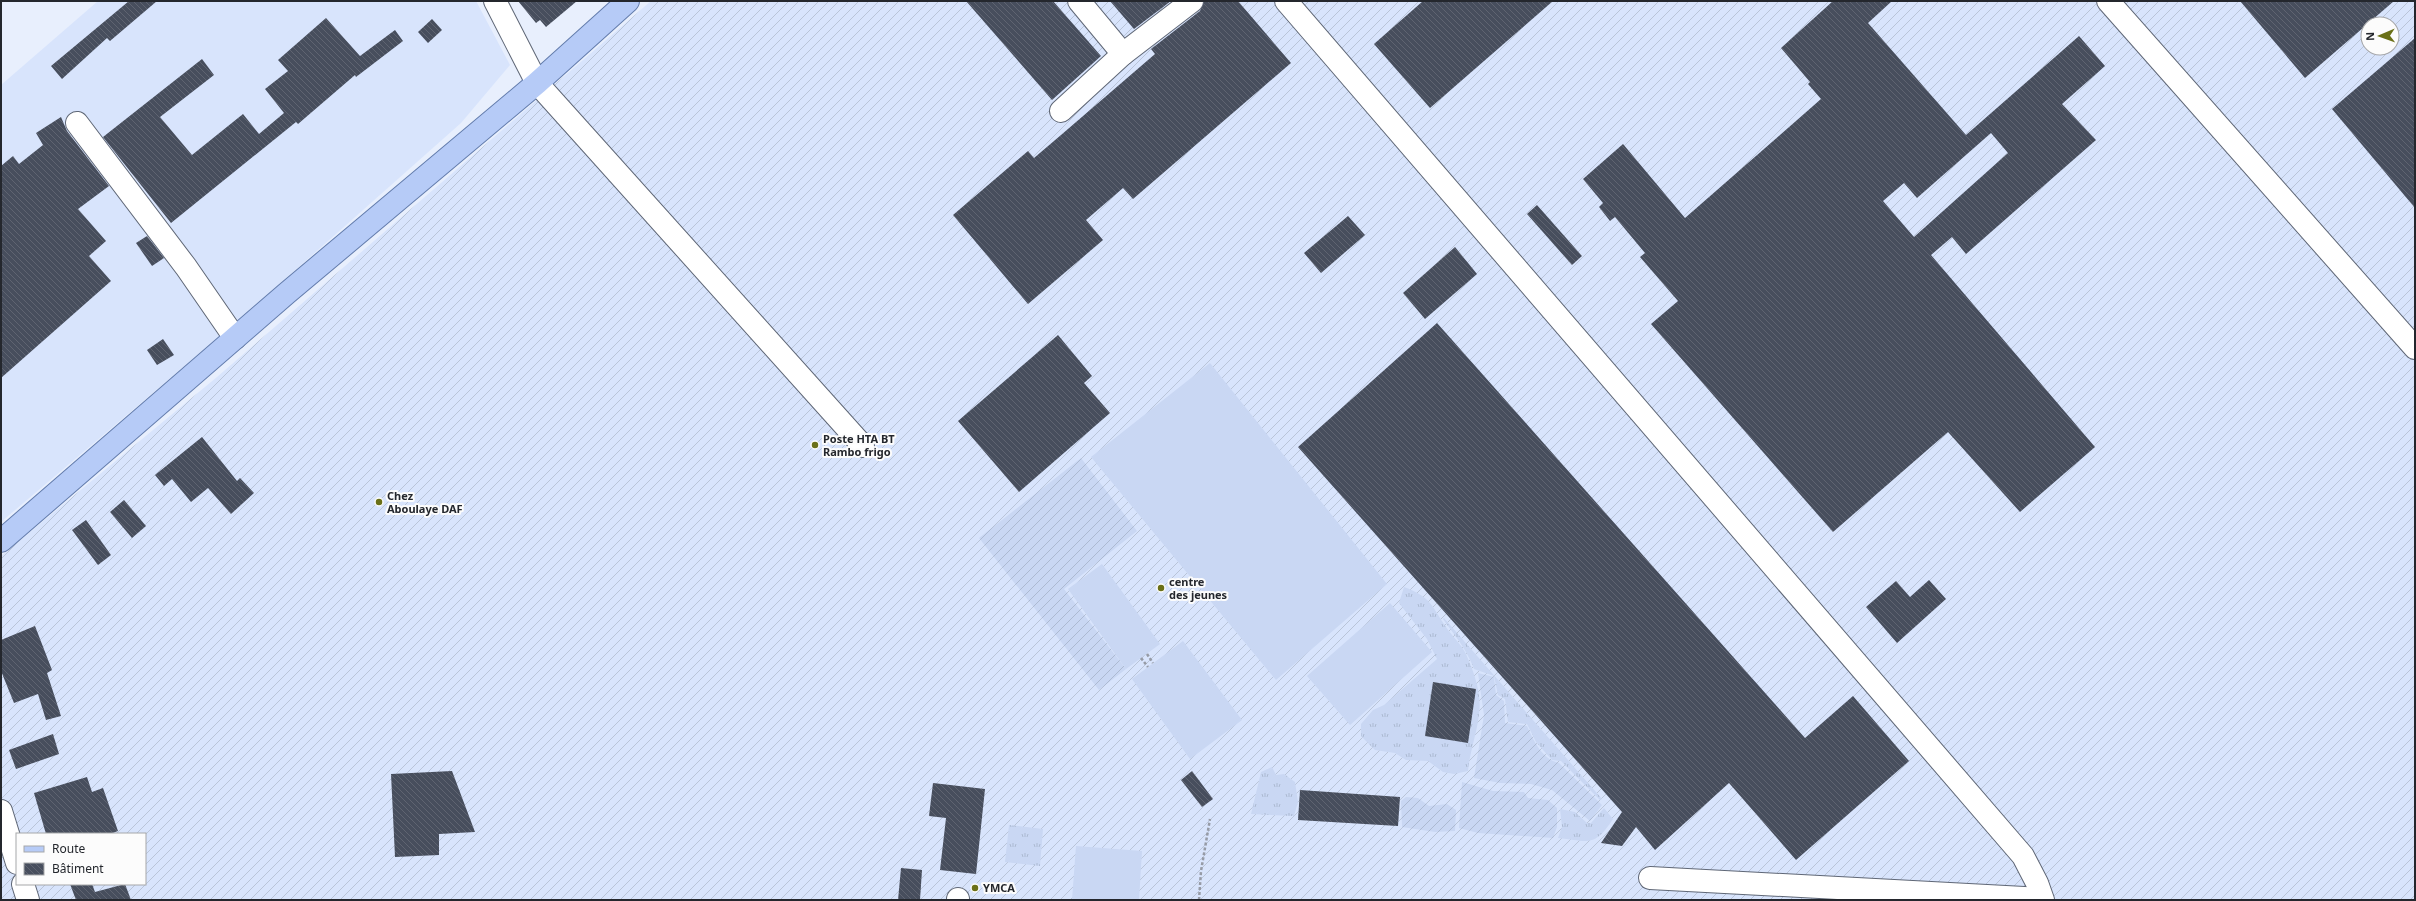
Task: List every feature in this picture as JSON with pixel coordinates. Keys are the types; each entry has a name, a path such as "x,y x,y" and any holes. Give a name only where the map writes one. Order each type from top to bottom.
{"main road":[{"path":"1,541 235,338 537,83 628,1"}],"street":[{"path":"494,1 537,83 863,446"},
{"path":"1079,1 1123,54"},
{"path":"1061,111 1123,54 1192,1"},
{"path":"1286,1 1343,64 2023,856 2037,883 2043,899 1650,878"},
{"path":"2108,1 2415,348"},
{"path":"77,123 186,267 235,338"},
{"path":"1,811 16,860"},
{"path":"23,885 28,900"}],"path":[{"path":"1147,654 1154,663"},
{"path":"1141,658 1148,667"},
{"path":"1200,900 1201,871 1210,819"}],"shaded area":[{"path":"98,1 476,1 510,65 461,123 247,313 1,522 1,85"},
{"path":"651,1 2415,1 2415,900 1,900 1,556 217,377"}],"green space":[{"path":"1210,363 1387,584 1276,680 1091,457"},
{"path":"1081,458 1137,531 1064,589 1126,669 1099,690 979,538"},
{"path":"1102,564 1160,644 1126,669 1068,589"},
{"path":"1404,587 1420,594 1430,602 1464,651 1472,668 1477,683 1480,706 1468,771 1454,774 1443,772 1428,761 1406,760 1395,753 1375,750 1361,736 1361,724 1373,710 1384,705 1437,659 1427,639 1399,603"},
{"path":"1390,603 1432,652 1350,725 1307,676"},
{"path":"1444,618 1602,799 1600,800 1561,761 1552,760 1536,742 1527,724 1508,722 1505,699 1498,695 1494,676 1474,669 1464,648 1443,619"},
{"path":"1183,641 1242,720 1190,759 1132,679"},
{"path":"1478,673 1494,677 1496,695 1504,701 1505,723 1527,726 1539,749 1548,758 1559,763 1602,805 1590,821 1552,790 1531,784 1500,783 1474,778 1484,715"},
{"path":"1272,767 1276,775 1284,774 1295,782 1298,802 1294,816 1251,814 1261,772"},
{"path":"1462,782 1493,791 1524,792 1528,798 1548,800 1557,808 1557,827 1553,838 1478,833 1459,828"},
{"path":"1406,797 1418,798 1429,806 1447,804 1456,810 1455,831 1435,832 1402,827 1401,801"},
{"path":"1604,808 1613,819 1601,835 1595,839 1584,841 1558,838 1562,827 1560,809 1575,812 1587,823 1591,823"},
{"path":"1009,825 1043,829 1040,866 1005,862"},
{"path":"1076,846 1142,851 1139,900 1072,900"}],"building":[{"path":"129,1 157,1 110,41 107,38 62,79 51,66"},
{"path":"518,1 577,1 546,27 540,20 536,23"},
{"path":"966,1 1053,1 1101,56 1052,100"},
{"path":"1110,1 1171,1 1134,29"},
{"path":"1204,1 1238,1 1291,63 1133,199 1123,188 1086,220 1103,240 1028,304 953,215 1028,151 1034,158 1061,135 1155,54 1151,49 1200,11"},
{"path":"1423,1 1553,1 1430,108 1374,44"},
{"path":"1833,1 1892,1 1868,23 1966,135 2079,36 2105,66 2062,104 2096,140 1966,254 1952,237 1931,255 2095,447 2020,512 1948,432 1833,532 1651,324 1678,301 1640,257 1645,253 1615,217 1610,221 1599,207 1603,203 1583,179 1623,144 1685,218 1821,99 1808,84 1810,82 1781,48","holes":["1991,133 2008,153 1914,237 1883,201 1904,183 1917,198"]},
{"path":"2240,1 2394,1 2377,16 2360,16 2360,30 2305,78"},
{"path":"326,18 360,56 395,30 403,41 356,77 355,75 298,124 296,122 171,223 103,137 202,59 214,75 160,117 192,155 243,114 259,134 284,113 265,89 288,71 278,60"},
{"path":"432,19 442,30 428,43 418,32"},
{"path":"2415,38 2415,208 2332,109 2394,56 2400,56 2400,51"},
{"path":"61,117 67,131 109,186 78,209 106,241 89,256 111,281 1,378 1,166 13,156 19,164 43,145 36,133"},
{"path":"1537,205 1582,256 1572,265 1527,214"},
{"path":"1348,216 1365,235 1321,273 1304,253"},
{"path":"147,236 164,258 152,266 136,243"},
{"path":"1455,247 1477,274 1425,319 1403,293"},
{"path":"1437,323 1805,738 1853,696 1909,761 1796,860 1729,783 1655,850 1636,827 1622,846 1601,843 1622,812 1298,447"},
{"path":"1058,335 1092,376 1084,383 1110,413 1019,492 958,421"},
{"path":"163,339 174,355 157,365 147,350"},
{"path":"202,437 237,481 240,478 254,493 231,514 208,488 191,502 172,479 164,486 155,475"},
{"path":"124,500 146,526 132,538 110,512"},
{"path":"86,520 111,555 98,565 72,530"},
{"path":"1929,580 1946,599 1897,643 1866,607 1896,581 1910,597"},
{"path":"35,626 52,670 47,673 61,716 46,720 38,694 14,703 1,671 1,640"},
{"path":"1433,682 1476,689 1468,743 1425,736"},
{"path":"53,734 59,754 16,769 9,750"},
{"path":"452,771 475,832 439,834 439,855 395,857 391,774"},
{"path":"1192,771 1213,799 1202,807 1181,780"},
{"path":"87,777 92,792 103,788 118,831 113,833 46,833 34,793"},
{"path":"933,783 985,789 976,874 940,870 946,818 929,816"},
{"path":"1300,790 1400,797 1398,826 1298,820"},
{"path":"901,868 922,870 920,900 898,900"},
{"path":"70,885 92,885 95,892 125,885 131,900 76,900"}],"place":[{"name":"Poste HTA BT Rambo frigo","path":"815,445"},
{"name":"Chez Aboulaye DAF","path":"379,502"},
{"name":"centre des jeunes","path":"1161,588"},
{"name":"YMCA","path":"975,888"}]}
